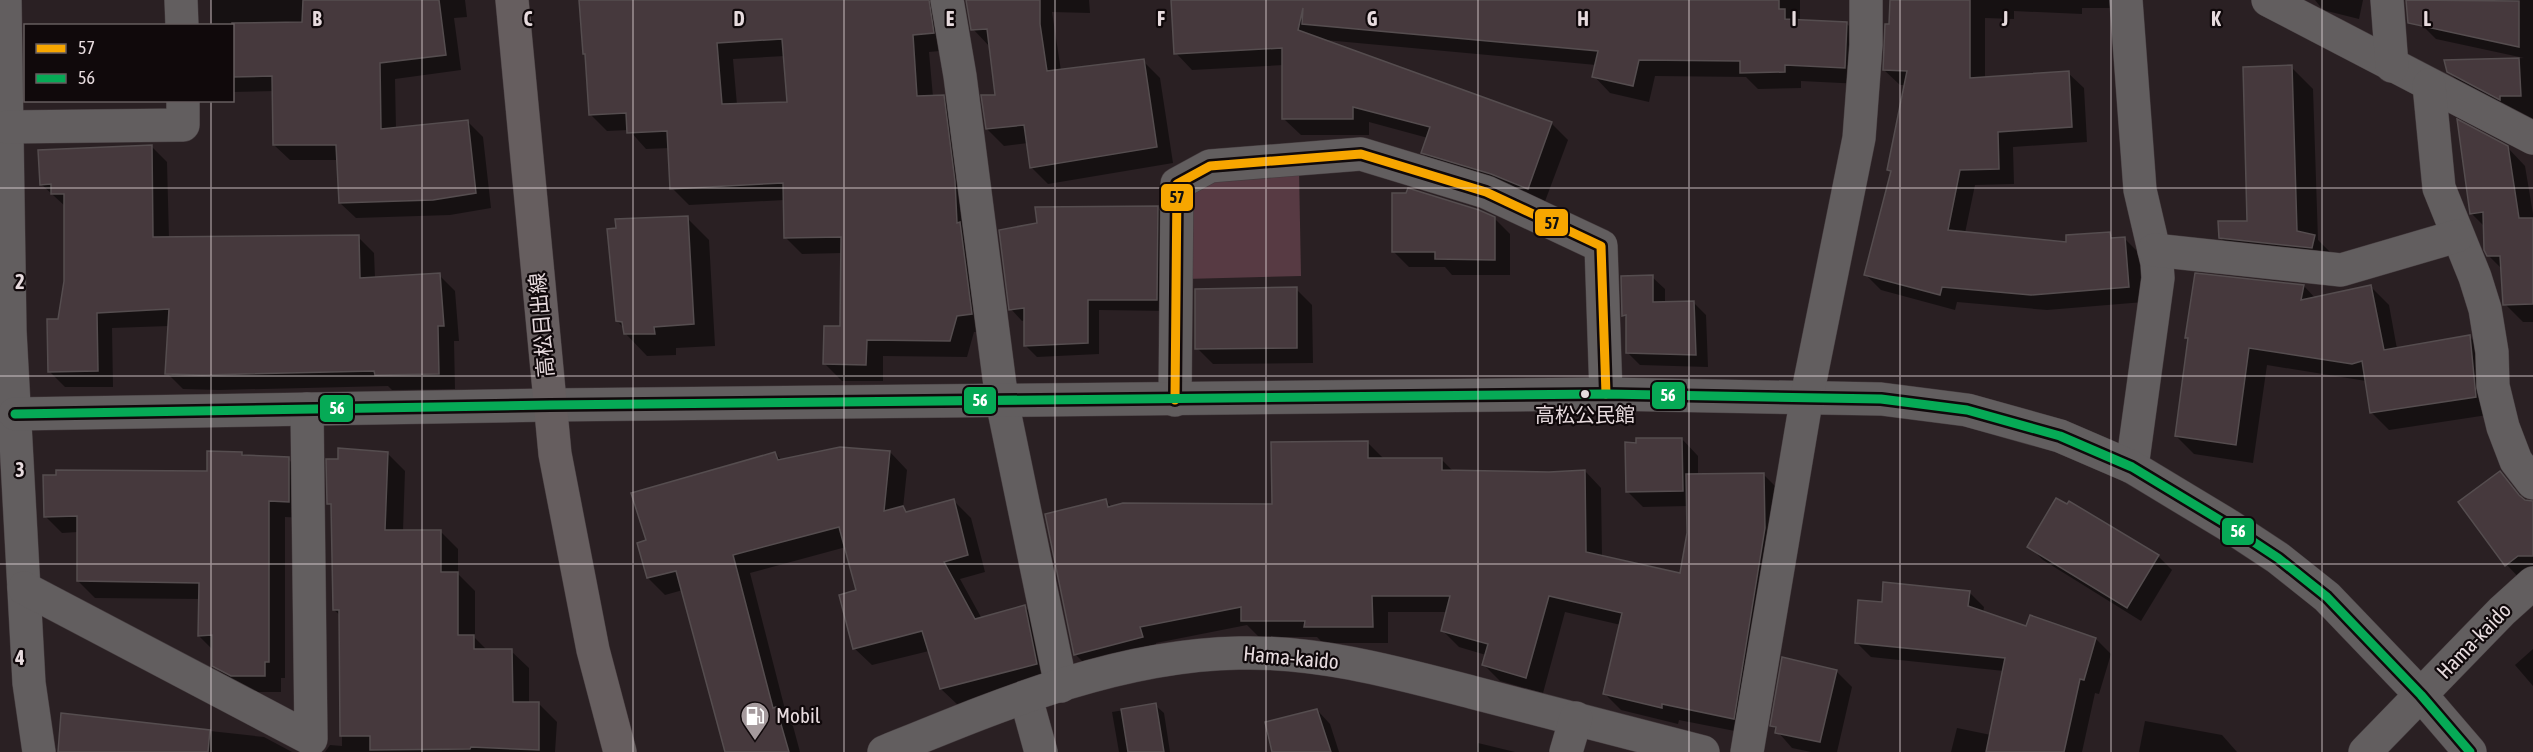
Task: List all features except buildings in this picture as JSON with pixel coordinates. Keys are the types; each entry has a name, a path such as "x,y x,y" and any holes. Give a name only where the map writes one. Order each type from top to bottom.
{"main road":[{"name":"高松日出線","path":"512,0 555,454 593,650 620,752"}],"street":[{"path":"5,0 10,332 29,683 39,752"},
{"path":"182,0 182,24"},
{"path":"946,0 960,76 1002,401 1061,686"},
{"path":"1747,752 1807,396 1859,138 1866,45 1866,0"},
{"path":"2126,0 2140,190 2158,278 2132,467"},
{"path":"2268,0 2533,138"},
{"path":"2387,0 2392,66"},
{"path":"2429,85 2439,188 2485,309 2492,352 2493,386 2503,427 2516,461 2533,483"},
{"path":"7,127 183,125 183,102"},
{"path":"1175,400 1177,184 1210,166 1361,154 1486,192 1601,246 1606,394"},
{"path":"2154,250 2341,270 2457,236"},
{"path":"15,414 550,405 1606,394 1881,399 1967,410 2060,436 2132,467 2228,525 2327,597 2421,695 2470,752"},
{"path":"24,588 311,739 307,409"},
{"name":"Hama-kaido","path":"2365,752 2502,611 2533,583"},
{"name":"Hama-kaido","path":"884,752 980,713 1125,667 1187,657 1240,652 1376,667 1703,752"},
{"path":"1026,698 1041,752"},
{"path":"1566,752 1576,718"}],"shaded area":[{"path":"1299,170 1301,276 1185,279 1187,198 1207,177"}],"transit line":[{"name":"57","path":"1175,400 1177,184 1210,166 1361,154 1486,192 1601,246 1606,394"},
{"name":"56","path":"15,414 550,405 1606,394 1881,399 1967,410 2060,436 2132,467 2278,558 2327,597 2421,695 2470,752"}],"place":[{"name":"高松公民館","path":"1585,394"},
{"name":"Mobil","path":"755,742"}]}
